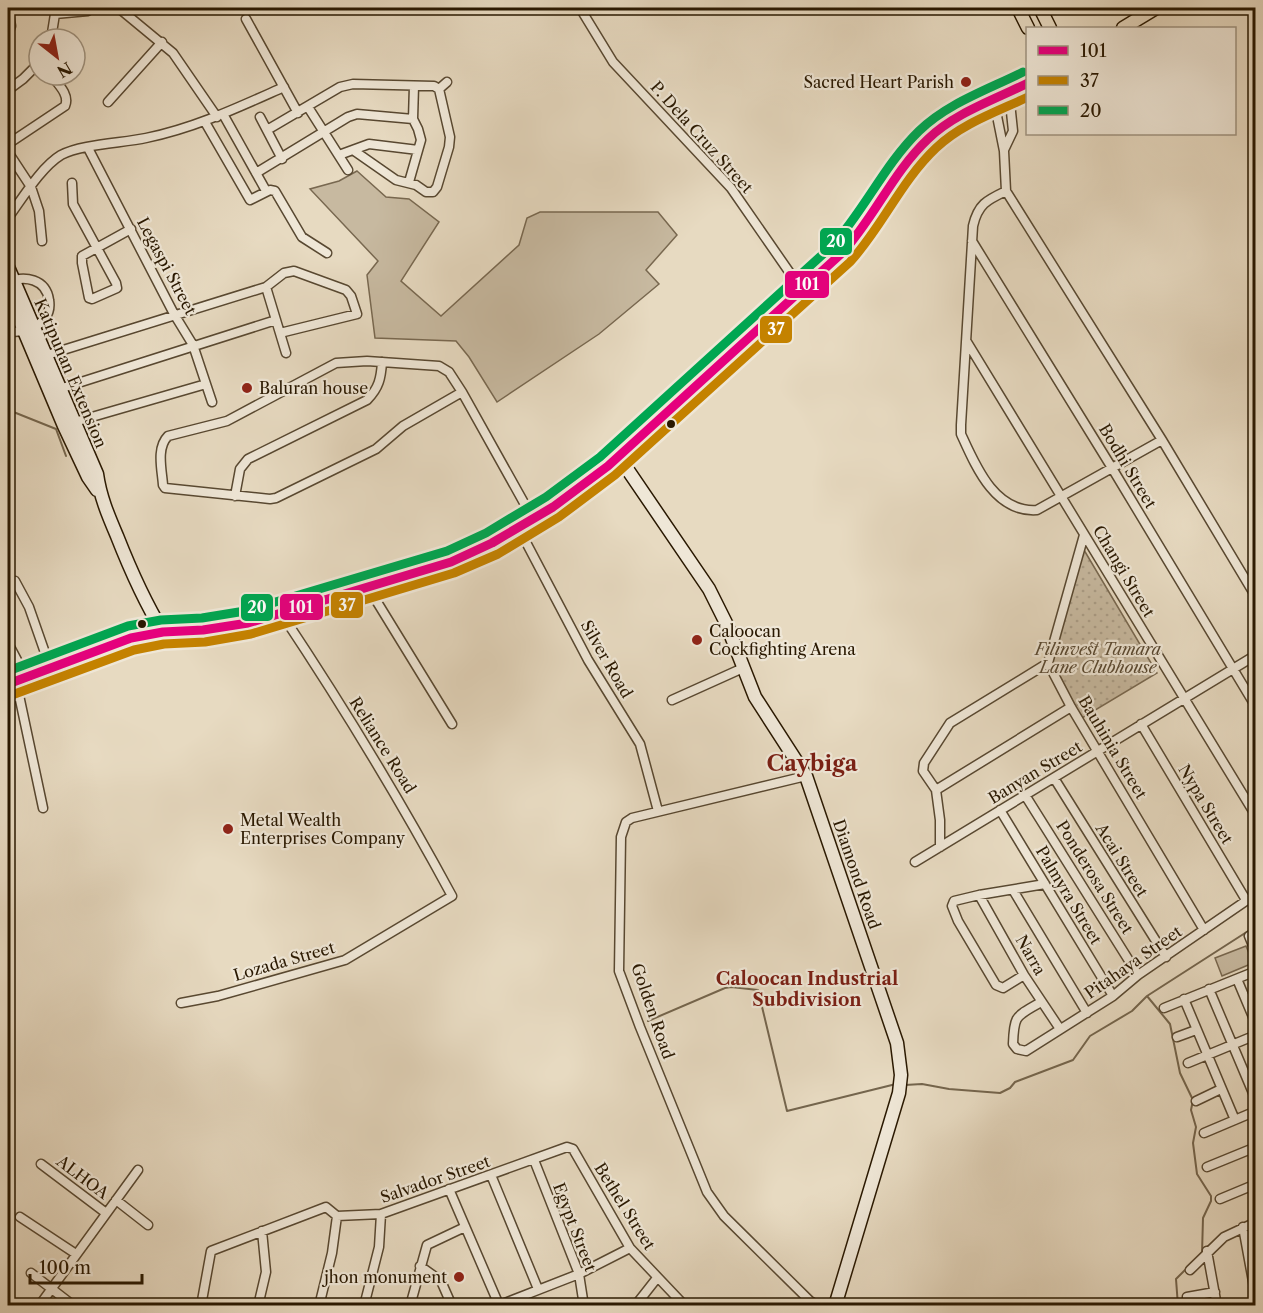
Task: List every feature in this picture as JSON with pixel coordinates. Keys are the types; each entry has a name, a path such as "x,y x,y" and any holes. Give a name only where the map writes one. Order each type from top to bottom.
{"main road":[{"path":"1018,8 1028,27"},
{"path":"1040,8 1050,27"},
{"path":"1126,27 1155,8"},
{"path":"16,680 119,642 163,632 231,626 371,586 474,553 533,519 588,483 619,457 842,253 859,234 906,164 928,138 953,121 1026,84"},
{"name":"Katipunan Extension","path":"8,267 10,281 70,424 88,477 100,493 141,594 163,632"},
{"name":"Katipunan Extension","path":"8,293 47,356 55,390"},
{"name":"Diamond Road","path":"619,457 709,589 726,623 755,697 806,776 897,1043 900,1085 835,1305"}],"street":[{"path":"8,8 11,26 8,34"},
{"name":"P. Dela Cruz Street","path":"580,8 613,62 731,188 801,289"},
{"path":"121,10 173,53 220,116 265,189"},
{"path":"52,27 54,11 88,11"},
{"path":"246,19 298,113"},
{"path":"108,102 162,42"},
{"path":"8,90 27,75"},
{"path":"439,89 447,82"},
{"path":"267,130 346,85 434,86 439,89 450,136 437,187 433,192 426,192 409,182 396,180 353,150"},
{"path":"409,182 421,140 413,119 414,86"},
{"path":"8,144 65,106 66,96 60,87"},
{"path":"8,218 52,162 62,155 147,138 205,122 284,87"},
{"path":"1004,151 1013,131 1009,93"},
{"path":"994,100 1004,151 1006,191 1162,440 1256,597"},
{"path":"308,107 348,170"},
{"path":"256,173 348,117 357,114 413,119"},
{"path":"260,117 282,159"},
{"path":"205,122 250,200 270,190 275,191 302,237 327,253"},
{"path":"339,155 369,144 418,150"},
{"name":"Legaspi Street","path":"88,148 174,314 193,345 212,402"},
{"path":"8,152 31,187 39,211 42,241"},
{"path":"72,183 73,204 96,248 116,283 117,288 93,299 89,298 82,256 96,248 131,229"},
{"path":"1006,191 989,199 978,210 973,225 961,434 991,490 1002,500 1028,511 1037,510 1162,440"},
{"name":"Bodhi Street","path":"972,241 1256,707"},
{"path":"47,356 266,286 284,273 294,271 346,290 351,296 357,314 280,333"},
{"path":"8,330 12,332 29,330 46,317 50,305 48,293 40,283 29,278 10,281"},
{"path":"266,286 286,353"},
{"path":"55,390 276,320"},
{"name":"Changi Street","path":"967,342 1256,816"},
{"path":"462,392 404,426 376,449 276,498 165,488 163,485 161,447 163,441 174,433 227,421 336,363 353,360 439,366 449,372 462,392 533,519"},
{"path":"235,496 240,469 248,459 367,400 377,391 381,380 382,362"},
{"path":"70,424 206,384"},
{"name":"Silver Road","path":"518,527 588,660 640,744 658,811"},
{"path":"940,847 940,820 936,790 922,771 924,763 950,723 1048,663 1084,535"},
{"path":"15,581 29,607 50,667"},
{"path":"371,586 374,597 453,724"},
{"name":"Reliance Road","path":"281,613 325,678 401,802 452,896"},
{"path":"8,643 43,808"},
{"name":"Banyan Street","path":"915,862 1256,655"},
{"name":"Bauhinia Street","path":"1048,663 1071,707 1204,930"},
{"path":"672,700 743,668"},
{"path":"936,790 1071,707"},
{"name":"Nypa Street","path":"1141,724 1246,900"},
{"name":"Golden Road","path":"806,776 658,811 632,818 626,822 622,830 619,874 620,971 640,1027 707,1192 724,1216 810,1301 818,1305"},
{"name":"Acai Street","path":"1054,777 1166,957"},
{"name":"Ponderosa Street","path":"1026,795 1138,975"},
{"name":"Palmyra Street","path":"1000,810 1113,996"},
{"path":"1024,975 1003,988 996,985 958,921 952,906 954,901 979,895 1045,884"},
{"path":"1013,890 1087,1013"},
{"name":"Pitahaya Street","path":"1041,1002 1016,1016 1012,1044 1017,1049 1026,1051 1087,1013 1256,894"},
{"name":"Narra","path":"979,895 1024,975 1060,1029"},
{"name":"Lozada Street","path":"181,1003 218,996 345,960 452,896"},
{"path":"1256,932 1249,936 1256,952"},
{"path":"1164,1008 1256,971"},
{"path":"1237,978 1256,1024"},
{"path":"1209,989 1256,1100"},
{"path":"1184,999 1234,1120"},
{"path":"1177,1037 1196,1030"},
{"path":"1188,1064 1256,1035"},
{"path":"1196,1101 1221,1089"},
{"path":"1204,1133 1256,1112"},
{"name":"Salvador Street","path":"201,1305 211,1251 326,1207 337,1216 381,1214 567,1147"},
{"name":"Bethel Street","path":"567,1147 573,1149 630,1248 685,1305"},
{"path":"1207,1167 1256,1147"},
{"name":"Egypt Street","path":"534,1160 579,1274 584,1305"},
{"name":"ALHOA","path":"41,1164 106,1213"},
{"path":"39,1305 138,1170"},
{"path":"491,1175 538,1289"},
{"path":"1220,1199 1256,1184"},
{"path":"449,1189 498,1305 579,1274 630,1248"},
{"path":"116,1200 148,1225"},
{"path":"364,1305 379,1247 381,1214"},
{"path":"320,1305 332,1253 337,1216"},
{"path":"20,1217 76,1254"},
{"path":"1190,1270 1224,1237 1256,1222"},
{"path":"410,1305 427,1245 465,1227"},
{"path":"1243,1227 1256,1298"},
{"path":"258,1305 266,1272 262,1231"},
{"path":"1207,1251 1217,1305"},
{"path":"420,1266 441,1281 452,1305"},
{"path":"31,1274 74,1305"},
{"path":"635,1305 657,1278"},
{"path":"1187,1297 1215,1292"}],"green space":[{"path":"357,171 386,197 409,199 439,222 401,281 441,316 519,245 527,218 540,212 658,212 677,235 646,270 659,284 599,334 497,402 469,357 456,341 375,338 367,275 378,261 310,189 339,181"},
{"name":"Filinvest Tamara Lane Clubhouse","path":"1084,550 1157,673 1082,718 1051,667"},
{"path":"1246,946 1253,963 1222,976 1215,958"}],"waterway":[{"path":"8,376 8,381"},
{"path":"8,398 11,411 56,429 66,456"},
{"path":"905,1085 922,1084 949,1089 1000,1093 1010,1088 1015,1082 1073,1060 1090,1036 1132,1011 1147,996 1256,926"},
{"path":"648,1021 725,988 758,990 787,1111 896,1084"},
{"path":"1147,996 1170,1024 1180,1073 1193,1100 1191,1110 1196,1127 1193,1143 1197,1174 1211,1196 1203,1218 1202,1254"},
{"path":"1178,1306 1176,1279 1187,1268"}],"transit line":[{"name":"20","path":"8,671 128,626 245,611 447,551 486,533 546,497 600,457 833,245 896,158 930,121 968,98 1023,72"},
{"name":"101","path":"8,684 131,638 163,632 203,630 248,623 451,562 492,543 553,507 608,466 842,253 904,166 928,139 963,114 1026,84"},
{"name":"37","path":"12,695 134,650 164,644 205,642 251,634 454,573 498,554 559,517 615,475 850,262 912,175 936,148 956,132 979,119 1026,98"}],"place":[{"name":"Sacred Heart Parish","path":"966,82"},
{"name":"Baluran house","path":"247,388"},
{"name":"Caloocan Cockfighting Arena","path":"697,640"},
{"name":"Metal Wealth Enterprises Company","path":"228,829"},
{"name":"jhon monument","path":"459,1277"}],"district":[{"name":"Caybiga","path":"812,763"},
{"name":"Caloocan Industrial Subdivision","path":"807,989"}]}
